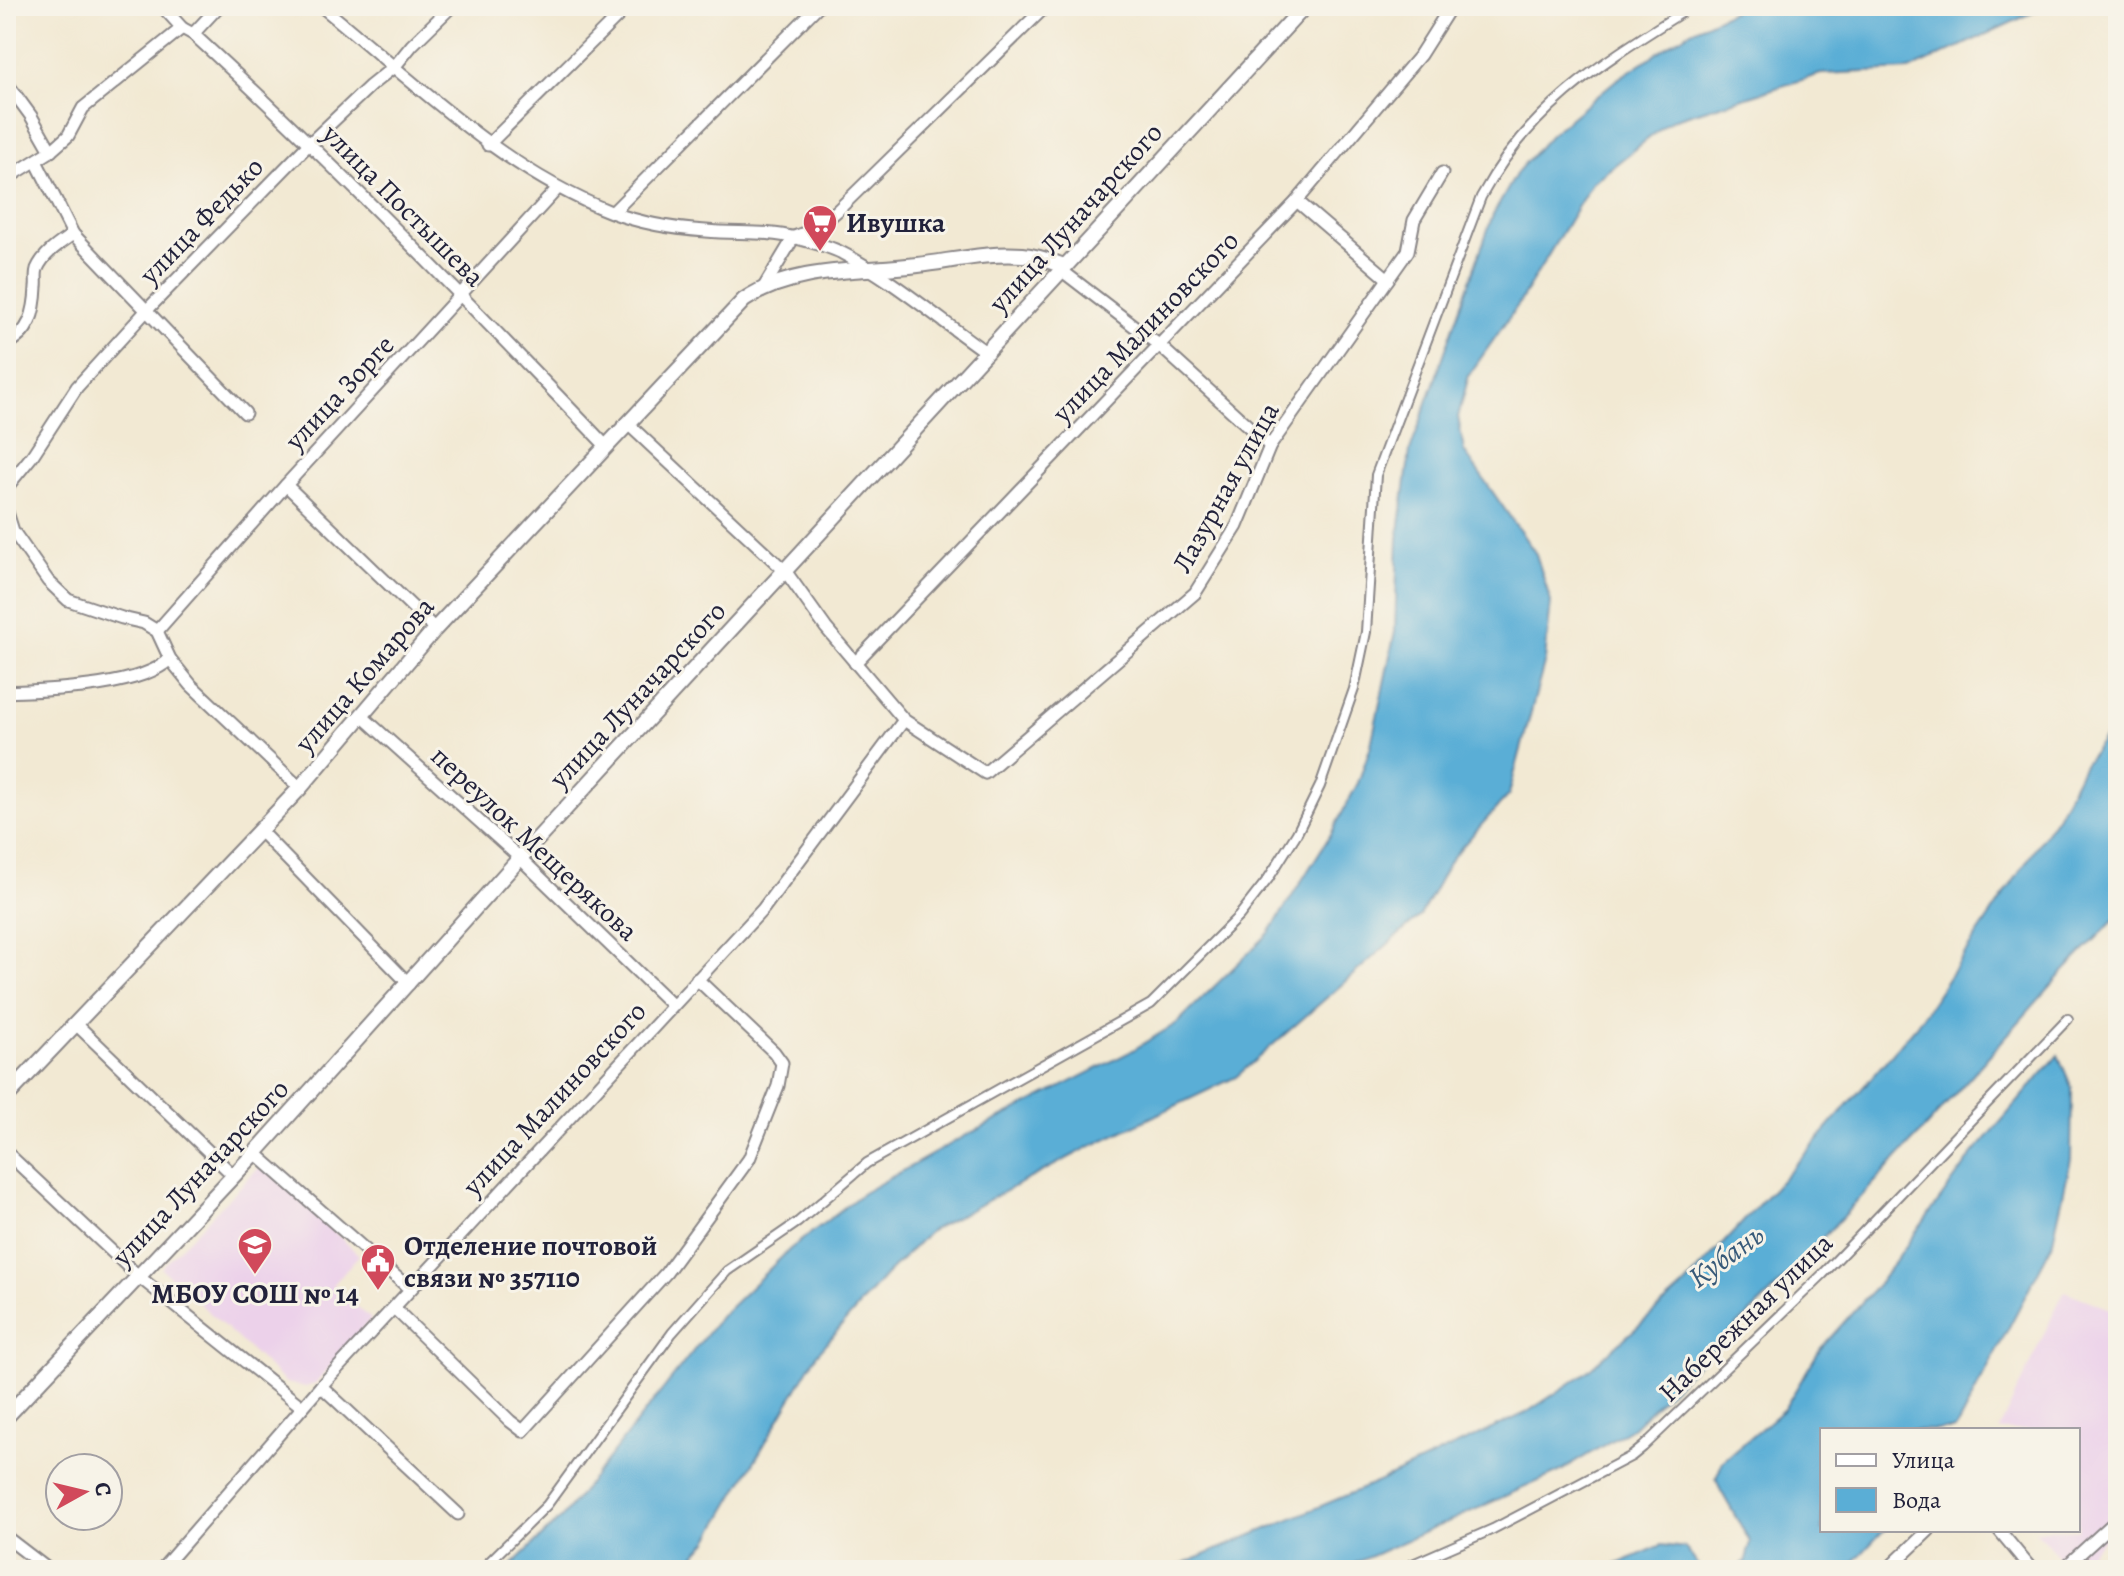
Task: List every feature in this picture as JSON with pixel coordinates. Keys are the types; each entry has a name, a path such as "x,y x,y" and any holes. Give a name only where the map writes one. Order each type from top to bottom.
{"street":[{"name":"улица Постышева","path":"162,6 309,144 461,295 605,445"},
{"path":"6,179 51,151 68,136 83,108 219,6"},
{"path":"321,6 488,145 558,188 613,212 659,225 707,232 754,231 794,237 840,251 987,353"},
{"name":"улица Федько","path":"6,488 32,456 77,387 148,309 309,144 395,66 452,6"},
{"path":"488,145 628,6"},
{"path":"613,212 818,6"},
{"path":"794,237 817,228 838,210 1046,6"},
{"name":"улица Луначарского","path":"6,1417 234,1176 520,858 1305,6"},
{"name":"улица Малиновского","path":"855,663 1297,201 1420,55 1451,6"},
{"path":"481,1570 547,1505 672,1333 727,1271 798,1222 867,1163 1151,1004 1239,916 1268,879 1297,833 1341,733 1366,632 1376,475 1481,197 1497,168 1522,134 1552,103 1588,73 1692,6"},
{"path":"6,82 51,151"},
{"path":"36,161 73,234 245,413"},
{"name":"Лазурная улица","path":"904,720 985,773 1195,593 1237,526 1270,446 1408,251 1414,220 1442,173"},
{"name":"улица Зорге","path":"157,631 558,188"},
{"path":"1297,201 1388,279"},
{"path":"6,344 17,340 32,322 36,271 49,252 73,234"},
{"name":"улица Комарова","path":"764,287 794,237"},
{"name":"улица Комарова","path":"6,1097 300,788 435,629 744,300 764,287 816,273 872,271 1005,255 1041,258 1063,268"},
{"path":"1063,268 1160,346 1270,446"},
{"path":"627,423 786,572 855,663 904,720"},
{"path":"286,485 435,629"},
{"path":"6,509 13,531 30,558 68,600 144,623 157,631 170,659 191,685 300,788"},
{"path":"6,692 52,690 142,676 160,669 170,659"},
{"name":"переулок Мещерякова","path":"363,717 520,858 673,1006"},
{"name":"улица Малиновского","path":"161,1570 321,1386 763,909 904,720"},
{"path":"259,830 409,984"},
{"path":"394,1308 523,1431 666,1273 749,1159 778,1086 782,1063 774,1052 697,979"},
{"name":"Набережная улица","path":"1399,1570 1493,1529 1620,1463 1643,1447 1823,1274 2068,1019"},
{"path":"75,1023 234,1176"},
{"path":"6,1152 138,1276 302,1407"},
{"path":"255,1153 410,1289"},
{"path":"321,1386 458,1514"},
{"path":"2062,1570 2118,1519"},
{"path":"1887,1570 1927,1532"},
{"path":"2001,1532 2032,1570"},
{"path":"6,1537 49,1570"}],"shaded area":[{"name":"МБОУ СОШ № 14","path":"262,1164 359,1255 333,1285 371,1319 316,1383 306,1387 286,1383 161,1268"},
{"path":"2064,1291 2118,1312 2118,1526 2071,1570 2037,1532 2080,1532 2080,1428 2000,1428"}],"water":[{"path":"1743,6 2047,6 1909,70 1821,74 1672,120 1592,183 1518,305 1469,375 1458,417 1464,451 1536,554 1551,602 1545,660 1509,794 1451,859 1420,916 1236,1077 1087,1148 930,1231 884,1277 817,1354 708,1541 682,1570 507,1570 562,1517 721,1316 790,1249 863,1193 967,1135 1128,1053 1177,1023 1269,933 1331,834 1358,783 1371,745 1395,632 1398,539 1410,451 1493,215 1518,171 1550,135 1616,80 1689,32"},
{"name":"Кубань","path":"2118,719 2118,916 2064,971 1925,1128 1776,1288 1632,1428 1559,1472 1340,1570 1169,1570 1378,1482 1526,1413 1584,1374 1684,1286 1808,1151 1916,1026 2058,815 2083,766"},
{"path":"2058,1055 2072,1088 2071,1159 2052,1245 1956,1428 1820,1428 1820,1532 1882,1532 1846,1570 1732,1570 1746,1561 1750,1542 1716,1478 1723,1461 1784,1409 1820,1349 1879,1283 1973,1154"},
{"path":"1662,1545 1685,1548 1702,1570 1603,1570"}],"place":[{"name":"Ивушка","path":"820,253"},
{"name":"МБОУ СОШ № 14","path":"255,1276"},
{"name":"Отделение почтовой связи № 357110","path":"378,1292"}]}
